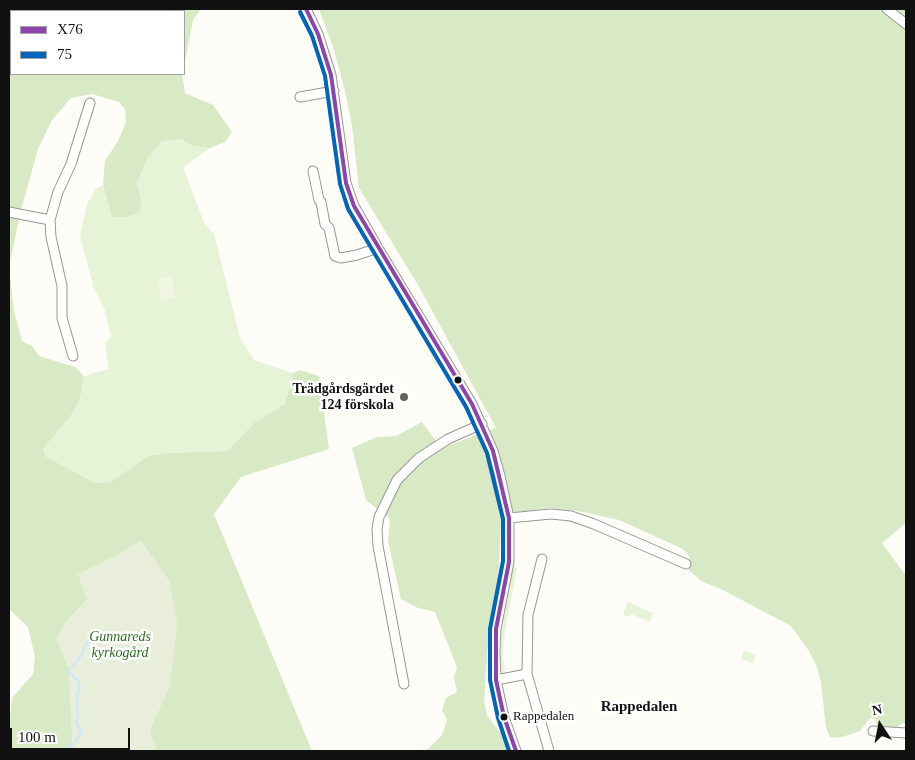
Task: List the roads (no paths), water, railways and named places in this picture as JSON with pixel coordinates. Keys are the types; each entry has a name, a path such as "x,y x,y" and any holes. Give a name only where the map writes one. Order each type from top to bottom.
{"street":[{"path":"306,9 325,52 331,74 348,188 354,206 458,380 482,424 493,451 508,518 509,562 496,630 496,680 504,717 516,751"},
{"path":"891,10 906,24"},
{"path":"300,97 334,91"},
{"path":"73,356 62,318 62,286 51,237 50,220 58,192 71,164 90,103"},
{"path":"313,170 325,224 329,228 335,256 341,258 378,248"},
{"path":"9,212 50,220"},
{"path":"404,684 378,546 377,529 379,516 397,480 419,458 448,439 482,424"},
{"path":"508,518 551,514 572,516 686,564"},
{"path":"542,559 528,615 527,674 549,751"},
{"path":"496,680 527,674"},
{"path":"872,731 906,733"}],"waterway":[{"path":"66,751 78,739 81,731 76,723 78,718 77,697 80,687 78,681 68,671 82,655 85,645 89,641"}],"place":[{"name":"Trädgårdsgärdet 124 förskola","path":"404,397"},
{"name":"Rappedalen","path":"504,717"}],"district":[{"name":"Rappedalen","path":"639,707"}],"park label":[{"name":"Gunnareds kyrkogård","path":"120,646"}]}
